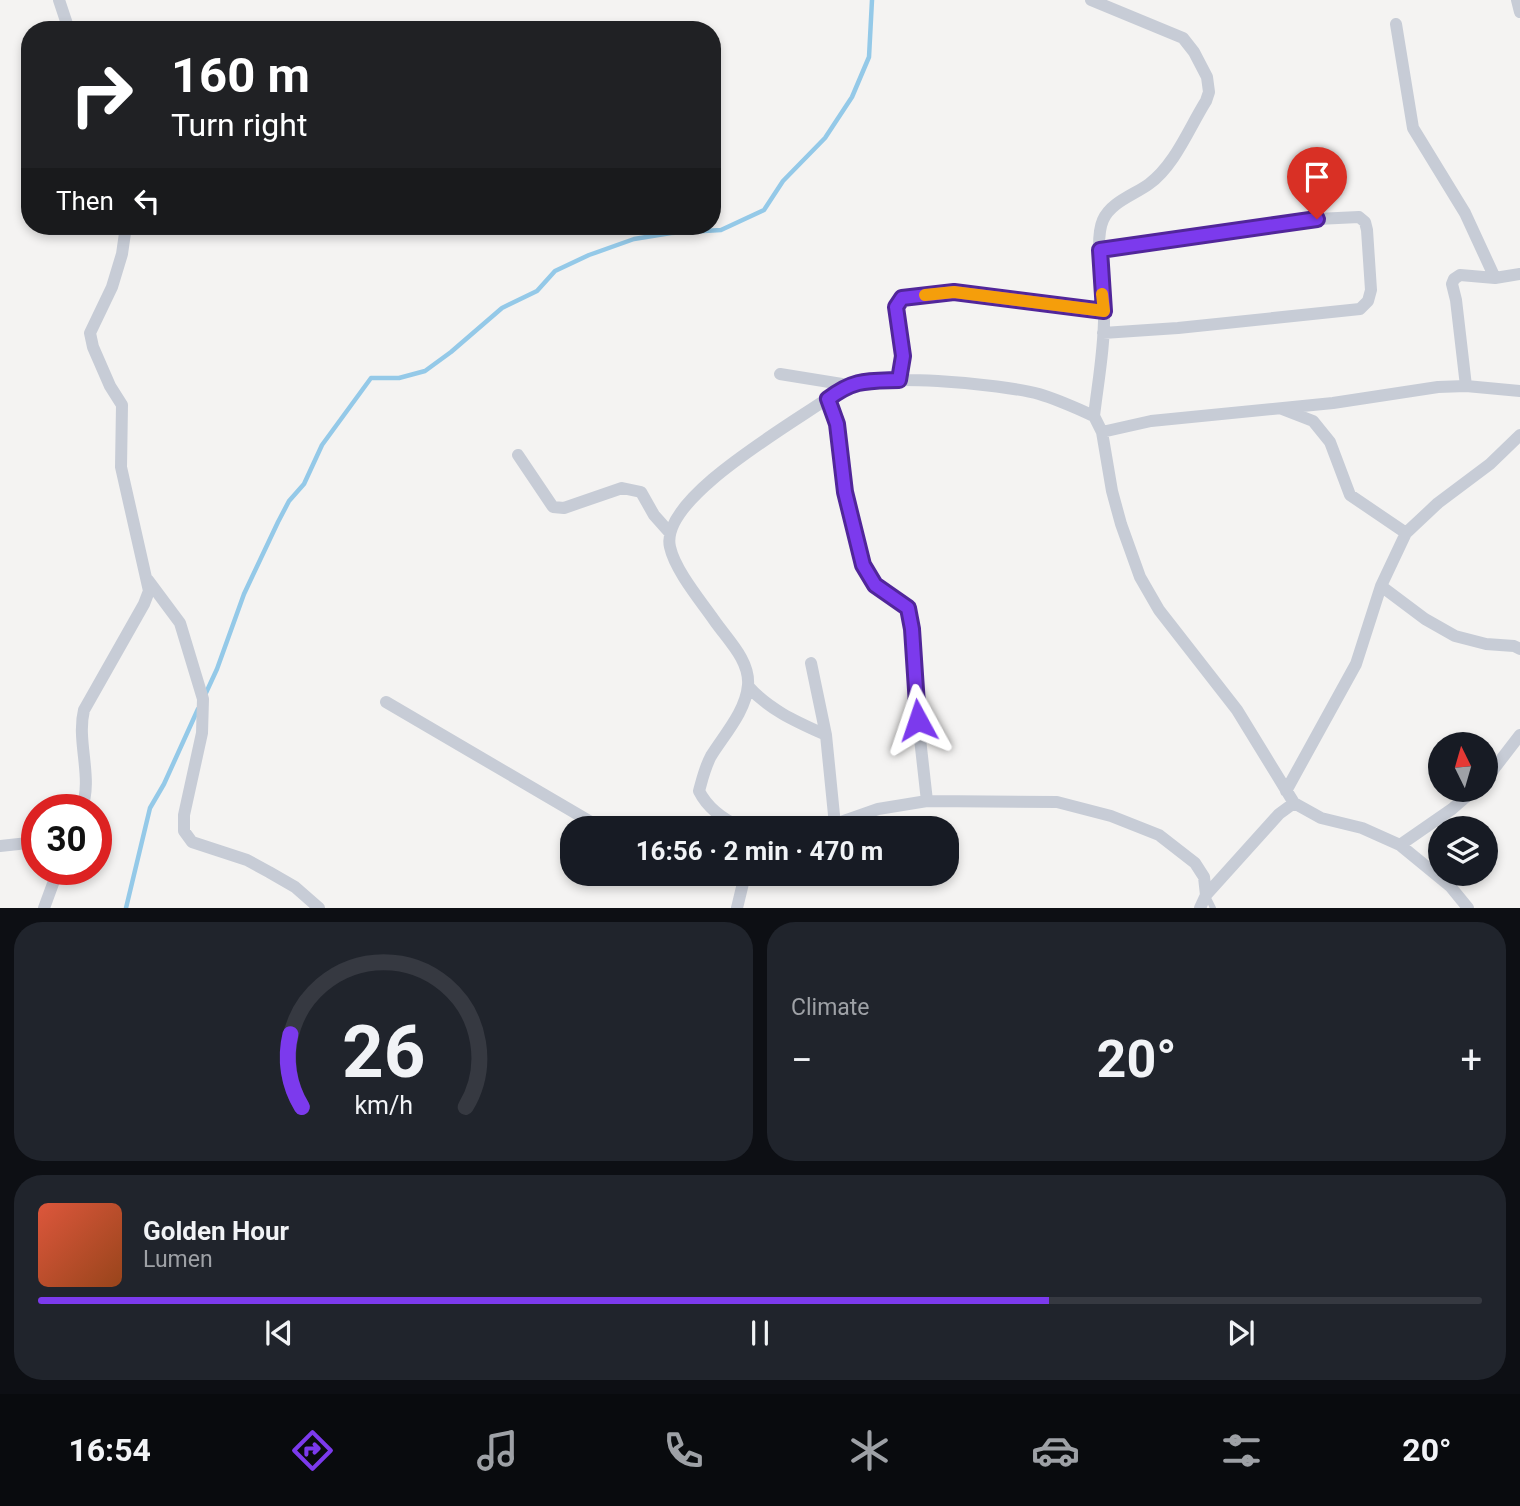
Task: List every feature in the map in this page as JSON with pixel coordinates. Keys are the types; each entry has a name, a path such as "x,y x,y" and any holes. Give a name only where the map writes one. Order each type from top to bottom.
{"street":[{"path":"59,0 66,21"},
{"path":"1091,0 1183,38 1204,70 1209,92 1161,173 1117,204 1104,218 1100,250 1103,332 1094,416 1102,432 1112,491 1128,549 1140,578 1159,610 1237,710 1294,803 1321,818 1362,828 1399,845 1450,886 1468,908"},
{"path":"1517,0 1520,12"},
{"path":"1396,24 1413,128 1465,213 1494,278"},
{"path":"1100,250 1317,219 1359,217 1365,222 1367,230 1371,290 1368,301 1360,309 1178,328 1103,332"},
{"path":"82,794 85,767 81,723 85,710 149,591 121,467 122,405 110,386 93,347 90,333 112,286 125,235"},
{"path":"1466,386 1452,285 1454,279 1460,275 1494,278 1520,274"},
{"path":"899,380 903,356 896,307 902,298 954,292 1104,311"},
{"path":"780,374 848,385"},
{"path":"722,816 706,804 699,791 709,762 737,715 748,687 745,667 737,650 677,564 669,547 670,533 679,514 699,490 773,435 848,385 864,381 969,384 1037,394 1094,416"},
{"path":"1102,432 1151,421 1333,402 1438,387 1466,386 1520,391"},
{"path":"828,399 837,424 845,492 863,565 875,585 908,608 927,800"},
{"path":"1277,407 1313,421 1330,442 1350,495 1406,533"},
{"path":"1286,791 1356,664 1381,586 1406,533 1438,503 1490,464 1520,435"},
{"path":"518,455 553,507 564,508 622,488 641,492 654,515 670,533"},
{"path":"148,580 180,623 203,699 202,733 184,815 184,831 192,842 247,860 269,872 295,887 318,907"},
{"path":"1381,586 1425,619 1455,636 1520,649"},
{"path":"811,663 826,735 830,816"},
{"path":"748,687 761,701 796,722 826,735"},
{"path":"386,702 581,816"},
{"path":"1498,763 1520,735"},
{"path":"858,816 878,808 927,800 1057,802 1111,816 1158,835 1195,863 1204,877 1206,895"},
{"path":"1399,845 1460,802"},
{"path":"1200,908 1206,895 1279,814 1294,803"},
{"path":"0,846 21,844"},
{"path":"44,908 52,885"},
{"path":"737,908 742,886"}],"lane":[{"path":"1206,895 1213,908"}],"waterway":[{"path":"721,230 764,210 783,181 825,138 852,97 869,57 872,0"},
{"path":"205,695 244,594 278,522 289,501 304,484 322,445 371,378 399,378 425,371 502,308 537,291 555,271 634,239 659,235"},
{"path":"126,908 150,808 164,784 198,709"}],"slow traffic":[{"path":"925,295 954,292 1104,311 1102,294"}],"route":[{"path":"918,720 912,629 908,608 875,585 863,565 845,492 837,424 828,399 854,383 899,380 903,356 896,307 902,298 954,292 1104,311 1100,250 1317,219"}]}
